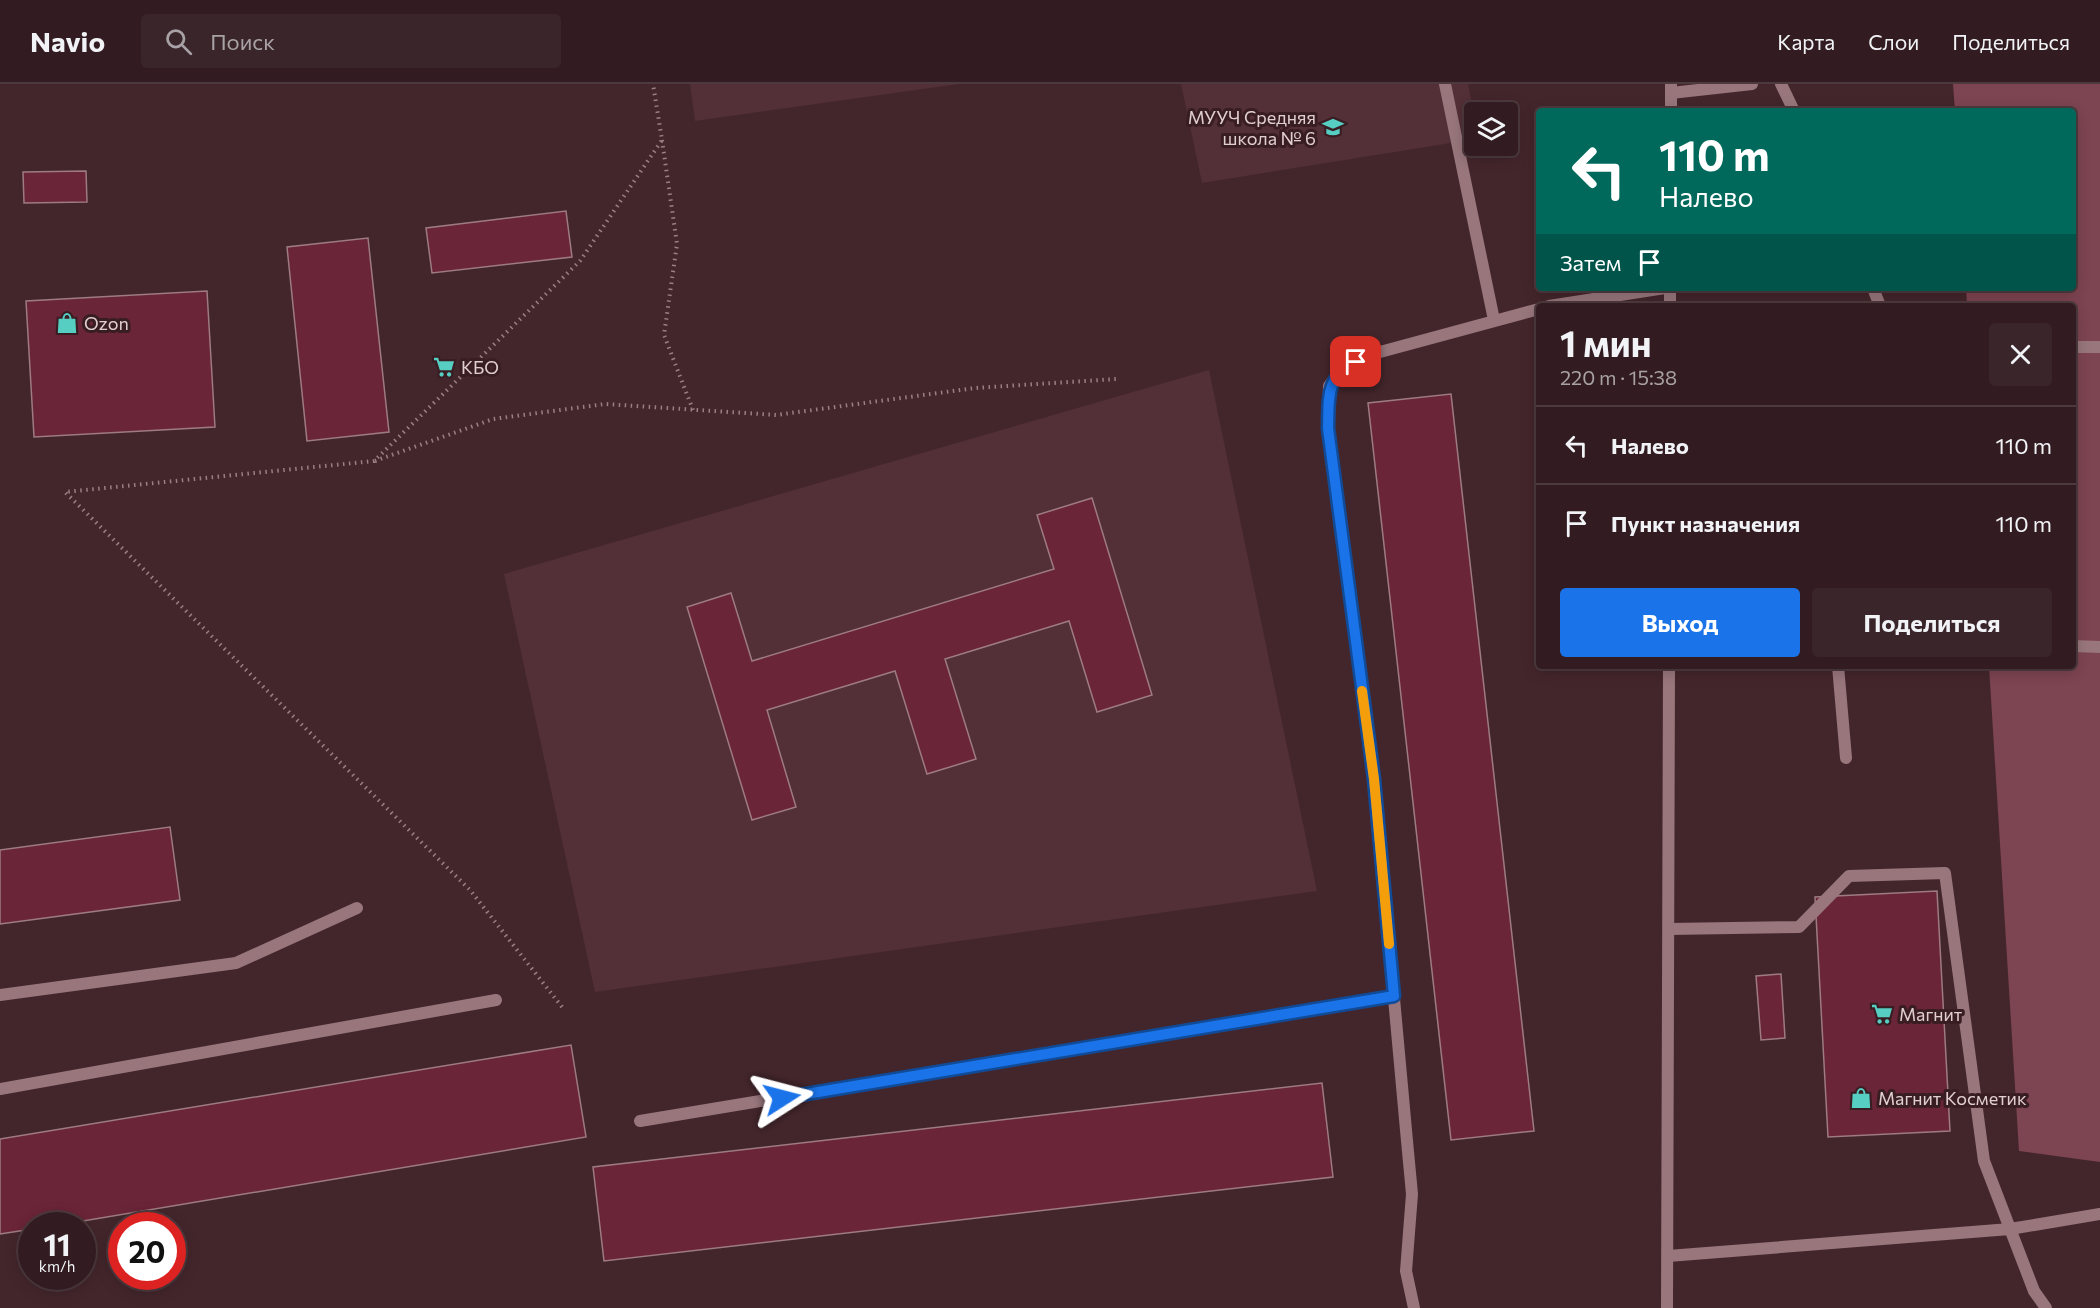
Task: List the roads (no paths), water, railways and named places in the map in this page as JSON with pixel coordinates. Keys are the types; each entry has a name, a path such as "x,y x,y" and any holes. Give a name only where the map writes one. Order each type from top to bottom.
{"street":[{"path":"1445,84 1494,320"},
{"path":"1671,108 1671,88 1752,84"},
{"path":"1781,84 1793,108"},
{"path":"1568,303 1646,291"},
{"path":"1414,1308 1406,1271 1412,1194 1374,779 1328,428 1329,387 1342,369 1369,355 1536,310"},
{"path":"2076,347 2100,347"},
{"path":"2076,646 2100,647"},
{"path":"1667,1308 1669,669"},
{"path":"1838,669 1846,758"},
{"path":"1669,929 1799,927 1849,876 1946,873 1984,1161 2034,1291 2046,1308"},
{"path":"0,995 236,963 357,908"},
{"path":"640,1121 1394,996"},
{"path":"0,1089 496,1000"},
{"path":"1668,1256 2010,1229 2100,1214"}],"place":[{"name":"МУУЧ Средняя школа № 6","path":"1333,127"},
{"name":"Ozon","path":"67,323"},
{"name":"КБО","path":"444,367"},
{"name":"Магнит","path":"1882,1014"},
{"name":"Магнит Косметик","path":"1861,1098"}]}
